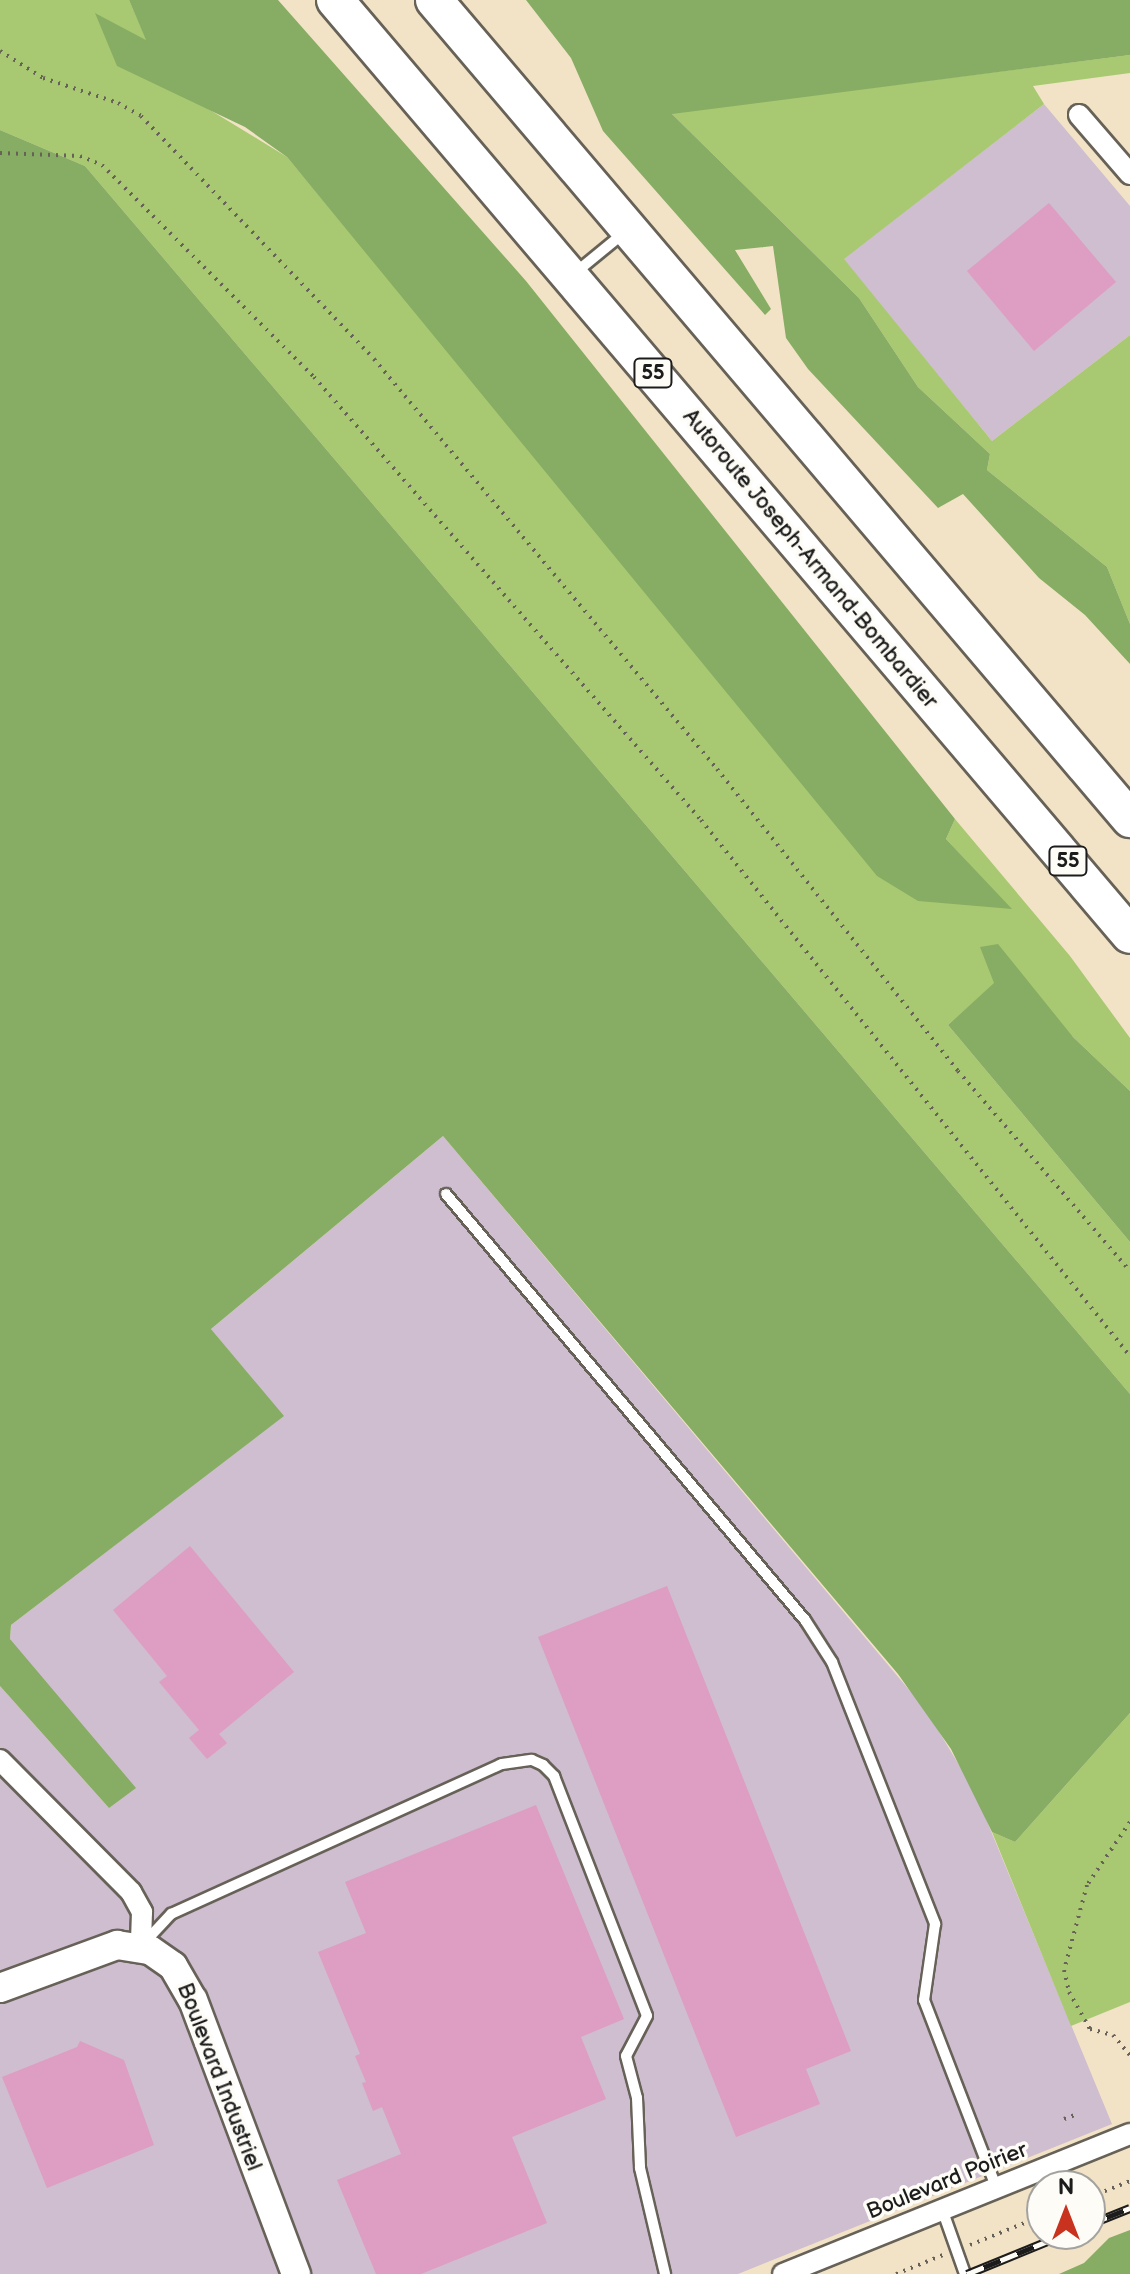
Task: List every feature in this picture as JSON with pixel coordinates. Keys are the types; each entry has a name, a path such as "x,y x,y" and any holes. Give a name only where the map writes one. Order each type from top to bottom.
{"highway":[{"name":"Autoroute Joseph-Armand-Bombardier","path":"335,0 1130,935"},
{"path":"434,0 1130,819"}],"street":[{"path":"1079,115 1130,174"},
{"path":"0,1760 131,1892 142,1912 141,1947 105,1948 0,1988"},
{"name":"Boulevard Industriel","path":"141,1947 166,1960 184,1980 296,2274"},
{"name":"Boulevard Poirier","path":"783,2274 1130,2134"}],"lane":[{"path":"570,277 629,229"},
{"path":"446,1194 826,1650 849,1696 935,1924 924,2000 996,2187"},
{"path":"141,1947 162,1919 502,1764 532,1760 543,1765 554,1776 647,2016 626,2056 637,2098 640,2168 665,2274"},
{"path":"942,2209 965,2274"}],"path":[{"path":"0,51 43,78 118,103 141,116 374,359 698,746 948,1059 1130,1271"},
{"path":"0,153 80,156 102,165 314,377 701,820 1130,1356"},
{"path":"1130,1822 1087,1885 1064,1970 1069,1992 1090,2029 1113,2035 1130,2055"},
{"path":"1064,2119 1075,2115"},
{"path":"1106,2191 1130,2181"},
{"path":"896,2274 1026,2222"}],"shaded area":[{"path":"1044,104 1130,206 1130,335 992,441 843,259"},
{"path":"443,1136 926,1710 974,1790 1112,2124 738,2274 0,2274 0,1686 109,1808 10,1639 11,1625 283,1416 211,1329"}],"green space":[{"path":"0,0 129,0 147,41 96,14 187,96 287,157 371,258 968,904 1010,908 946,839 955,819 1070,956 1130,1038 1130,1091 1073,1037 995,983 948,1025 1130,1242 1130,1394 85,166 0,130"},
{"path":"129,0 278,0 526,281 955,819 946,839 1012,909 918,901 877,876 287,157 245,127 117,66 95,13 146,40"},
{"path":"526,0 1130,0 1130,55 672,114 859,298 918,387 990,454 987,470 1107,567 1130,624 1130,664 1085,615 1039,578 963,494 938,508 808,369 786,338 773,246 735,250 771,309 765,315 603,131 571,58"},
{"path":"1130,55 1130,73 1033,86 1044,104 844,259 992,441 1130,335 1130,624 1107,567 987,470 990,454 918,387 859,298 671,113"},
{"path":"0,130 85,166 1130,1394 1130,1713 1015,1842 992,1832 951,1749 898,1674 443,1136 211,1329 284,1416 11,1625 10,1639 136,1788 109,1808 0,1686"},
{"path":"998,944 1073,1037 1130,1091 1130,1242 948,1025 994,983 980,947"},
{"path":"1130,1713 1130,2002 1071,2026 992,1832 1015,1842"},
{"path":"1130,2230 1130,2274 1059,2274 1084,2263 1097,2250 1106,2250 1109,2238"}],"building":[{"path":"1049,203 1116,282 1034,351 967,271"},
{"path":"190,1546 294,1672 219,1734 227,1743 207,1759 189,1738 199,1730 159,1682 167,1676 113,1610"},
{"path":"667,1586 851,2051 806,2069 820,2104 736,2137 538,1637"},
{"path":"536,1805 624,2019 581,2037 606,2099 512,2137 547,2223 421,2274 376,2274 337,2180 401,2154 382,2107 373,2111 355,2056 360,2054 318,1952 366,1933 345,1882"},
{"path":"80,2041 124,2060 154,2145 47,2188 2,2077 77,2047"}],"railway":[{"path":"1106,2218 1130,2208"},
{"path":"967,2274 1026,2250"}]}
